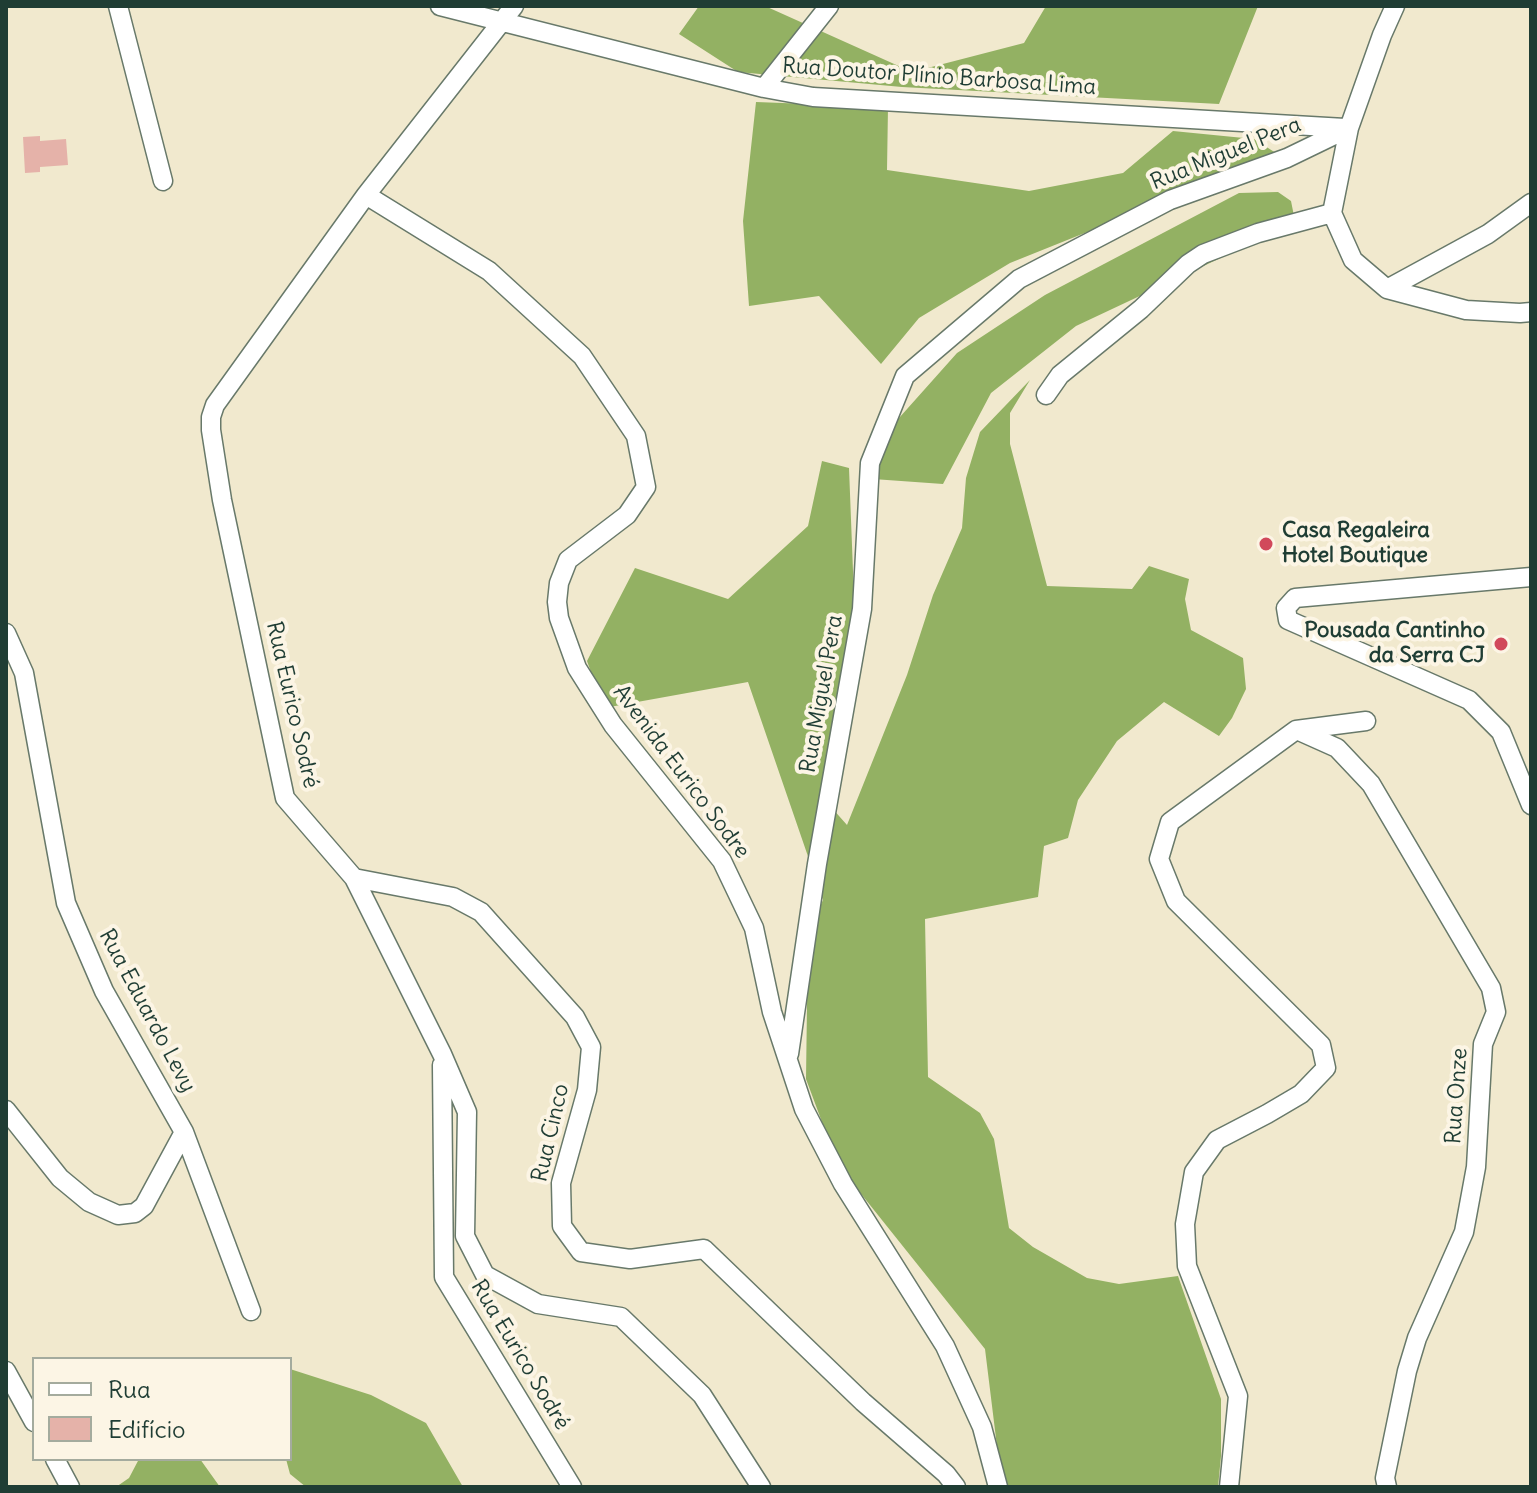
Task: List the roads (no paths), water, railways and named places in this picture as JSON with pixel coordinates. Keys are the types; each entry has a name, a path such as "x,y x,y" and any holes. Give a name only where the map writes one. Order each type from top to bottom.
{"street":[{"path":"118,6 163,181"},
{"name":"Rua Doutor Plínio Barbosa Lima","path":"440,6 764,88 813,97 1349,128"},
{"name":"Rua Eurico Sodré","path":"514,6 366,195 215,405 211,430 222,500 285,798 354,878 442,1054 444,1277 572,1487"},
{"path":"764,88 829,6"},
{"path":"1395,6 1349,128 1332,213 1353,260 1387,289 1466,310 1531,312"},
{"name":"Rua Miguel Pera","path":"998,1487 982,1427 945,1346 843,1184 804,1109 788,1060 817,864 862,609 870,463 905,376 1019,279 1170,200 1287,158 1349,128"},
{"name":"Avenida Eurico Sodre","path":"366,195 489,271 582,356 636,436 646,487 627,515 568,560 558,593 559,618 577,668 613,725 722,861 754,928 772,1012 788,1060"},
{"path":"1387,289 1488,234 1531,203"},
{"path":"1046,395 1060,375 1203,254 1258,233 1332,213"},
{"path":"1531,577 1295,598 1286,608 1288,620 1469,700 1501,732 1531,805"},
{"name":"Rua Eduardo Levy","path":"6,633 24,673 66,903 104,991 184,1132 251,1311"},
{"path":"1229,1487 1238,1396 1187,1266 1185,1224 1194,1172 1217,1140 1301,1094 1326,1068 1321,1045 1176,901 1159,859 1170,822 1296,730 1366,721"},
{"name":"Rua Onze","path":"1296,730 1337,748 1371,784 1491,988 1496,1012 1483,1044 1476,1167 1464,1232 1417,1338 1407,1371 1384,1484"},
{"name":"Rua Cinco","path":"354,878 453,897 481,912 575,1017 591,1047 587,1090 561,1183 561,1212 562,1226 581,1252 630,1259 704,1249 863,1402 946,1474 956,1487"},
{"path":"442,1054 467,1112 465,1236 485,1275 538,1304 621,1317 702,1395 761,1487"},
{"path":"6,1110 60,1178 89,1202 118,1215 135,1213 144,1206 184,1132"},
{"path":"6,1371 32,1418"},
{"path":"56,1461 70,1487"}],"place":[{"name":"Casa Regaleira Hotel Boutique","path":"1266,544"},
{"name":"Pousada Cantinho da Serra CJ","path":"1501,644"}]}
